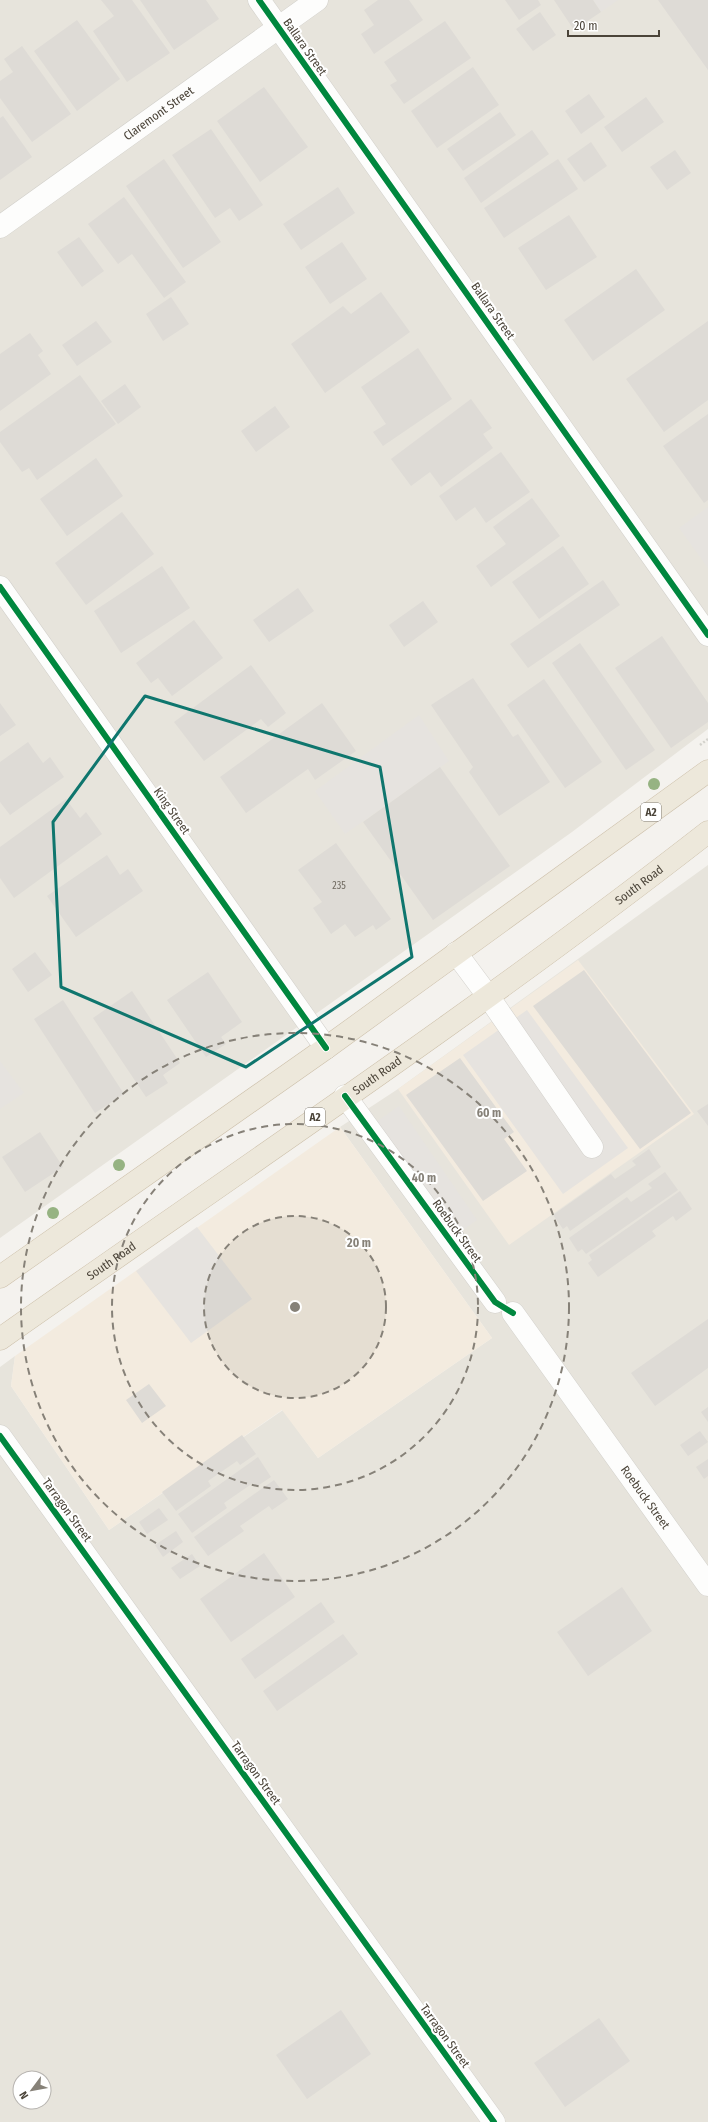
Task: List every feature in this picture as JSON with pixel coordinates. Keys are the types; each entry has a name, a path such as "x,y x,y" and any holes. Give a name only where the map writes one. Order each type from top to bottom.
{"highway":[{"name":"A2","path":"0,1278 326,1048 708,771"},
{"name":"South Road","path":"0,1339 488,996 629,893 708,832"}],"street":[{"name":"Ballara Street","path":"259,0 708,635"},
{"name":"Claremont Street","path":"0,227 317,0"},
{"name":"King Street","path":"0,587 326,1048"},
{"path":"456,954 488,996 592,1147"},
{"name":"Roebuck Street","path":"345,1096 495,1302"},
{"name":"Roebuck Street","path":"513,1313 708,1585"},
{"name":"Tarragon Street","path":"0,1436 494,2122"}],"highlighted area":[{"path":"145,696 380,767 412,957 246,1067 61,987 53,822"}],"shaded area":[{"path":"0,0 708,0 708,729 572,832 0,1238"},
{"path":"593,0 618,0 601,12"},
{"path":"708,507 708,568 679,528"},
{"path":"419,715 449,761 345,834 315,791"},
{"path":"708,865 708,2122 0,2122 0,1367 15,1356 11,1386 109,1530 283,1410 318,1458 492,1338 340,1127 398,1089"},
{"path":"578,960 694,1114 509,1245 398,1089"},
{"path":"527,1010 628,1148 563,1194 463,1055"},
{"path":"0,1061 24,1093 0,1109"},
{"path":"399,1106 477,1220 457,1234 376,1122"},
{"path":"340,1127 492,1338 318,1458 282,1410 109,1530 11,1386 15,1356"},
{"path":"197,1227 252,1299 191,1343 136,1271"}],"building":[{"path":"101,0 132,0 170,53 127,82 93,31 114,16"},
{"path":"140,0 206,0 219,19 174,50"},
{"path":"378,0 409,0 423,20 374,54 361,34 374,25 364,10"},
{"path":"505,0 538,0 541,5 519,20"},
{"path":"554,0 593,0 601,12 574,30"},
{"path":"658,0 708,0 708,70"},
{"path":"540,12 556,35 533,51 516,29"},
{"path":"77,20 120,79 77,111 34,51"},
{"path":"445,21 471,58 404,104 390,85 397,81 384,62"},
{"path":"22,46 71,114 32,142 0,98 0,81 13,72 4,59"},
{"path":"473,67 499,105 437,148 411,111"},
{"path":"264,87 308,147 260,182 217,121"},
{"path":"589,94 605,117 581,134 565,111"},
{"path":"646,97 664,122 622,152 604,127"},
{"path":"500,112 516,135 463,171 447,149"},
{"path":"3,116 32,157 0,180 0,118"},
{"path":"211,129 263,205 239,221 230,208 215,218 172,155"},
{"path":"532,130 549,154 481,203 464,178"},
{"path":"591,142 607,166 584,182 567,159"},
{"path":"675,150 691,173 667,190 650,167"},
{"path":"164,159 221,242 183,268 126,186"},
{"path":"558,159 578,189 504,238 484,208"},
{"path":"338,187 355,213 301,250 283,224"},
{"path":"124,197 186,282 164,298 132,254 118,264 88,224"},
{"path":"569,215 597,257 546,290 518,248"},
{"path":"79,237 104,271 82,287 57,252"},
{"path":"342,242 367,279 330,304 305,267"},
{"path":"636,269 665,310 593,361 564,320"},
{"path":"381,292 410,332 325,393 291,344 343,306 351,314"},
{"path":"171,297 189,324 163,341 146,314"},
{"path":"96,321 112,342 77,366 62,345"},
{"path":"708,321 708,400 664,432 626,379"},
{"path":"30,333 43,351 38,355 51,374 0,411 0,354"},
{"path":"418,348 452,399 383,446 373,432 386,424 361,387"},
{"path":"80,375 116,424 37,480 29,468 22,472 0,442 0,432"},
{"path":"125,384 141,407 118,424 101,401"},
{"path":"471,399 492,428 483,434 493,448 441,487 430,472 411,486 391,459"},
{"path":"275,406 290,427 256,452 241,431"},
{"path":"708,414 708,500 704,503 663,446"},
{"path":"501,452 530,492 486,523 475,507 456,521 439,496"},
{"path":"96,458 123,496 67,536 40,499"},
{"path":"532,498 560,536 491,587 476,566 506,544 493,527"},
{"path":"122,512 154,554 86,605 55,563"},
{"path":"563,546 589,584 539,619 512,582"},
{"path":"162,566 190,608 121,653 94,611"},
{"path":"603,580 620,605 528,668 510,644"},
{"path":"298,588 314,611 269,642 253,620"},
{"path":"423,601 438,622 404,647 389,625"},
{"path":"194,620 223,658 172,696 158,678 151,683 136,663"},
{"path":"662,636 708,703 708,722 671,748 615,668"},
{"path":"580,643 655,750 626,770 552,663"},
{"path":"251,665 286,713 268,727 261,719 204,761 174,722"},
{"path":"473,678 513,737 518,734 550,782 499,816 469,772 473,767 431,705"},
{"path":"544,679 602,762 565,788 507,705"},
{"path":"0,703 16,725 0,736"},
{"path":"322,703 356,751 315,780 308,769 246,813 220,777"},
{"path":"28,742 43,763 50,757 64,777 10,815 0,802 0,762"},
{"path":"440,767 510,866 433,920 363,822"},
{"path":"66,799 80,818 86,812 102,834 14,898 0,878 0,847"},
{"path":"336,843 391,919 376,930 373,925 355,937 345,924 331,934 313,908 322,902 298,870"},
{"path":"107,855 120,875 128,869 143,891 76,937 47,896"},
{"path":"35,952 52,975 28,992 12,969"},
{"path":"584,970 691,1113 640,1149 533,1006"},
{"path":"208,972 242,1022 221,1037 226,1044 206,1057 167,1000"},
{"path":"132,991 180,1063 163,1075 168,1083 146,1097 93,1018"},
{"path":"63,1000 124,1094 95,1113 34,1019"},
{"path":"460,1058 514,1132 504,1139 527,1171 483,1201 406,1095"},
{"path":"708,1104 708,1126 697,1111"},
{"path":"40,1132 63,1167 25,1192 2,1157"},
{"path":"649,1149 661,1167 570,1231 567,1226 563,1229 553,1215 611,1174 615,1179 636,1165 632,1161"},
{"path":"665,1172 678,1190 586,1254 582,1249 578,1252 569,1238 627,1197 631,1202 652,1188 648,1184"},
{"path":"680,1191 692,1209 676,1221 673,1216 652,1231 656,1236 598,1277 588,1263 592,1260 589,1255"},
{"path":"708,1319 708,1368 655,1406 631,1373"},
{"path":"149,1384 166,1406 142,1423 126,1400"},
{"path":"708,1407 708,1422 701,1412"},
{"path":"700,1431 708,1442 688,1456 680,1445"},
{"path":"242,1435 256,1454 240,1465 237,1461 208,1481 211,1486 176,1511 162,1492"},
{"path":"258,1457 271,1477 256,1487 253,1483 224,1503 227,1508 192,1533 178,1514"},
{"path":"708,1459 708,1476 704,1479 696,1467"},
{"path":"274,1480 288,1499 272,1510 269,1506 240,1526 244,1531 208,1556 194,1537"},
{"path":"159,1508 168,1520 147,1534 139,1522"},
{"path":"176,1531 183,1542 163,1557 155,1545"},
{"path":"264,1553 295,1597 231,1642 200,1599"},
{"path":"192,1554 200,1566 180,1579 171,1568"},
{"path":"622,1587 652,1631 588,1676 557,1632"},
{"path":"321,1602 335,1622 255,1679 241,1659"},
{"path":"343,1634 358,1654 277,1711 263,1691"},
{"path":"341,2010 371,2054 307,2099 276,2055"},
{"path":"599,2018 630,2061 565,2107 534,2063"}],"cycle path":[{"path":"259,0 708,635"},
{"path":"0,587 326,1048"},
{"path":"345,1096 495,1302 513,1313"},
{"path":"0,1436 494,2122"}]}
